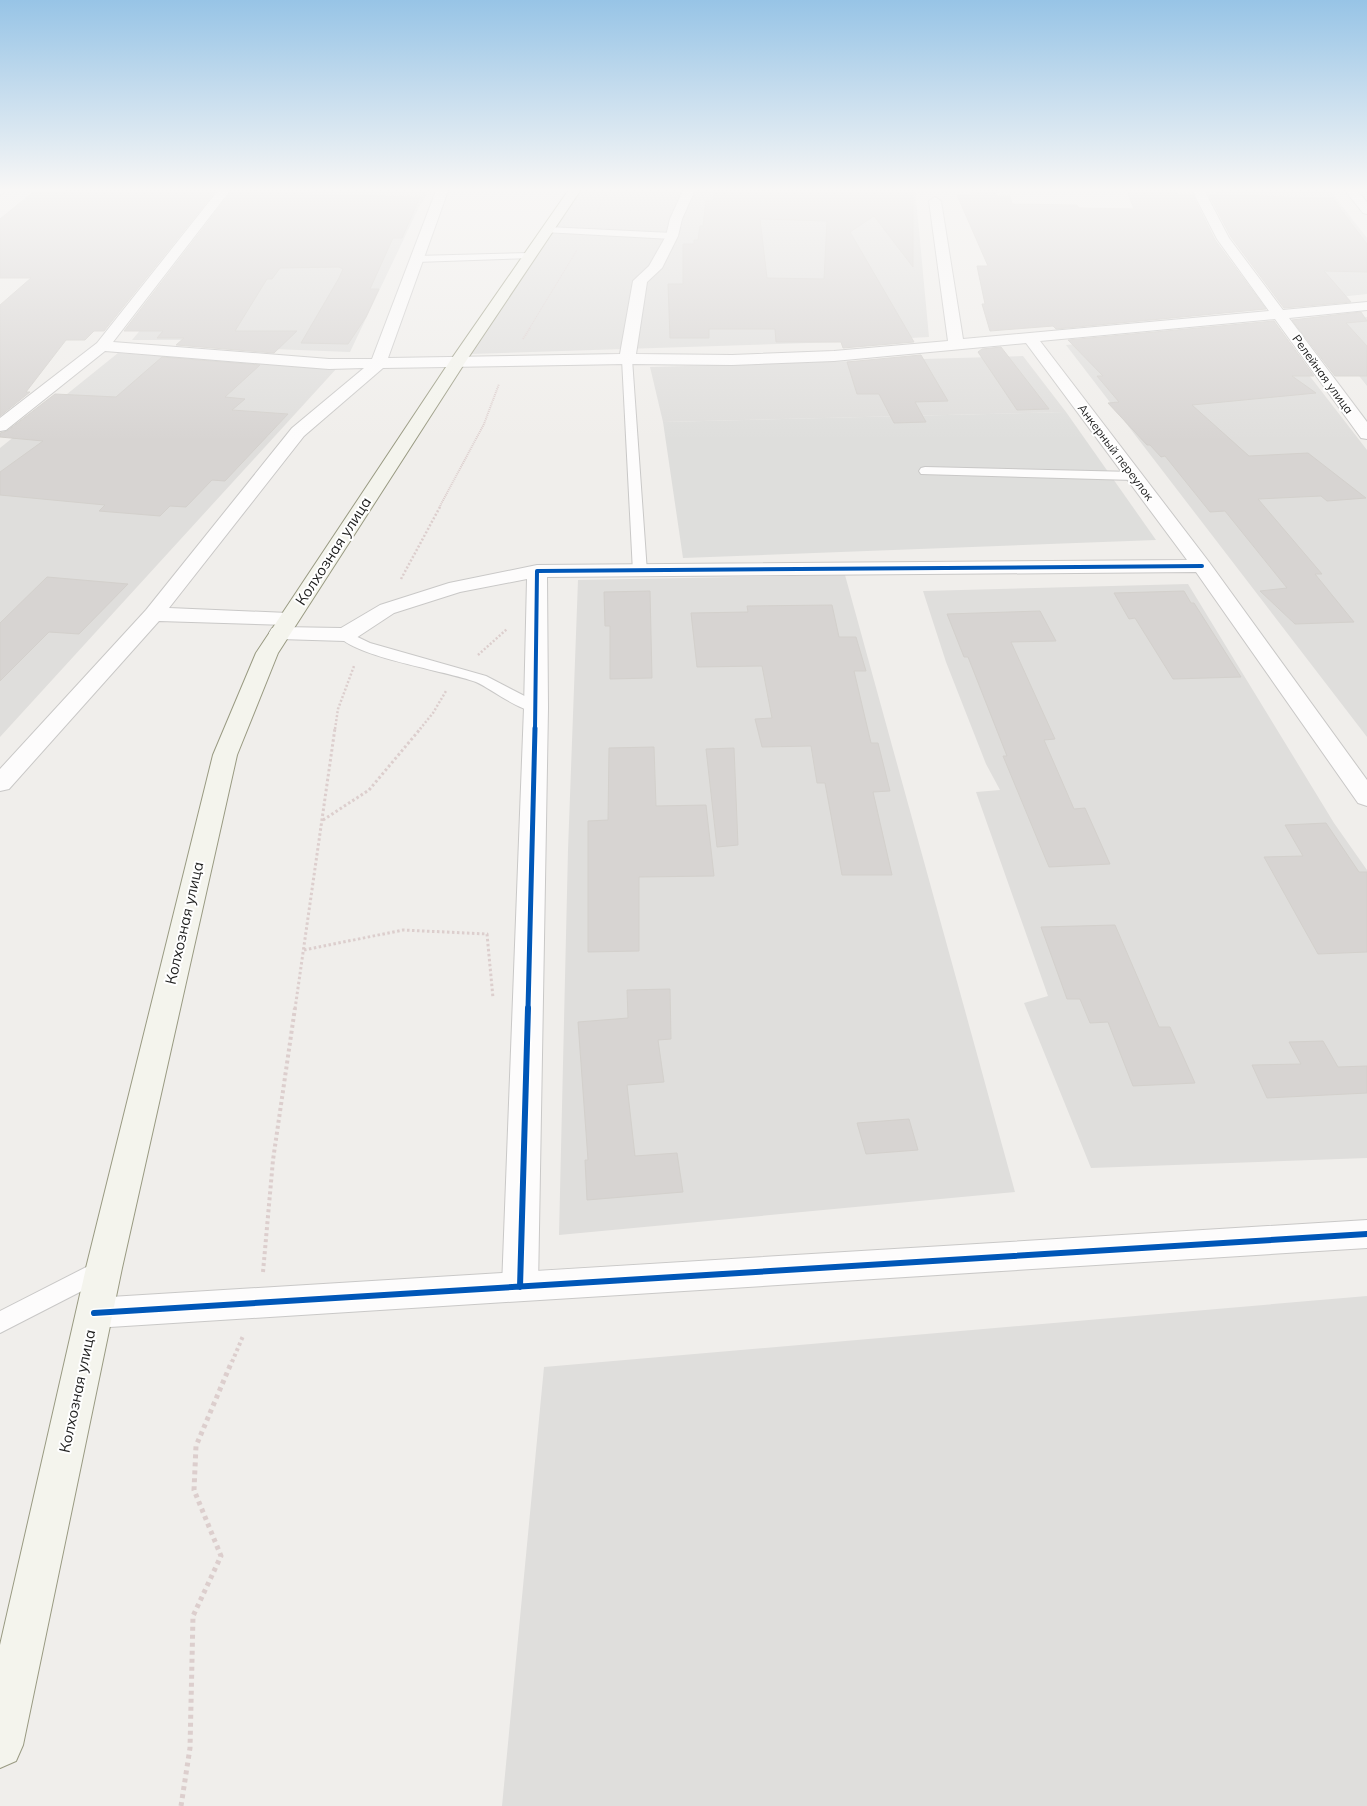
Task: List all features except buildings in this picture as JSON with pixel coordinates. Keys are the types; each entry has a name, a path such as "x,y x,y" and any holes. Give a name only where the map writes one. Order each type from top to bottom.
{"main road":[{"name":"Колхозная улица","path":"0,1745 104,1268 226,755 248,695 268,653 284,626 518,272"}],"street":[{"path":"0,426 102,346 160,272"},
{"path":"0,784 153,614 298,432 378,364 411,272"},
{"path":"627,359 640,282 650,272"},
{"path":"946,272 956,343"},
{"name":"Релейная улица","path":"1248,272 1367,434"},
{"path":"102,346 329,364 507,360 732,360 834,356 956,343 1031,339 1367,306"},
{"name":"Анкерный переулок","path":"1031,339 1202,566 1367,798"},
{"path":"153,614 284,626 345,635 387,609 456,587 537,572 1202,566"},
{"path":"520,1287 536,708 537,572"},
{"path":"94,1314 1367,1234"}],"lane":[{"path":"627,359 640,572"},
{"path":"925,471 1134,476"},
{"path":"345,635 365,646 481,679 536,708"},
{"path":"0,1323 104,1268"}],"path":[{"path":"387,609 414,551 484,424 507,360 537,319 563,272"},
{"path":"322,821 369,790 433,712 458,672 536,603"},
{"path":"181,1806 190,1748 193,1616 221,1556 194,1490 196,1446 261,1294 273,1160 338,709 355,664 365,646"},
{"path":"304,950 403,930 487,934 494,1003"}],"shaded area":[{"path":"183,272 388,272 350,352 245,348 241,340 132,340"},
{"path":"526,272 923,272 929,337 838,342 471,354"},
{"path":"1269,272 1367,272 1367,294 1293,302"},
{"path":"1367,317 1367,386 1317,322"},
{"path":"1271,326 1367,450 1367,737 1066,345"},
{"path":"118,353 337,368 0,737 0,448"},
{"path":"1023,356 1066,412 663,422 650,367"},
{"path":"1066,412 1156,540 683,558 663,422"},
{"path":"845,575 1015,1192 559,1235 568,850 578,580"},
{"path":"1188,584 1334,823 1367,870 1367,1158 1091,1168 1024,1003 1048,996 976,792 1000,790 986,764 946,662 923,591"},
{"path":"1367,1296 1367,1806 502,1806 544,1367"}],"cycle path":[{"path":"520,1287 536,708 537,571 1202,566"},
{"path":"94,1313 1367,1234"}]}
